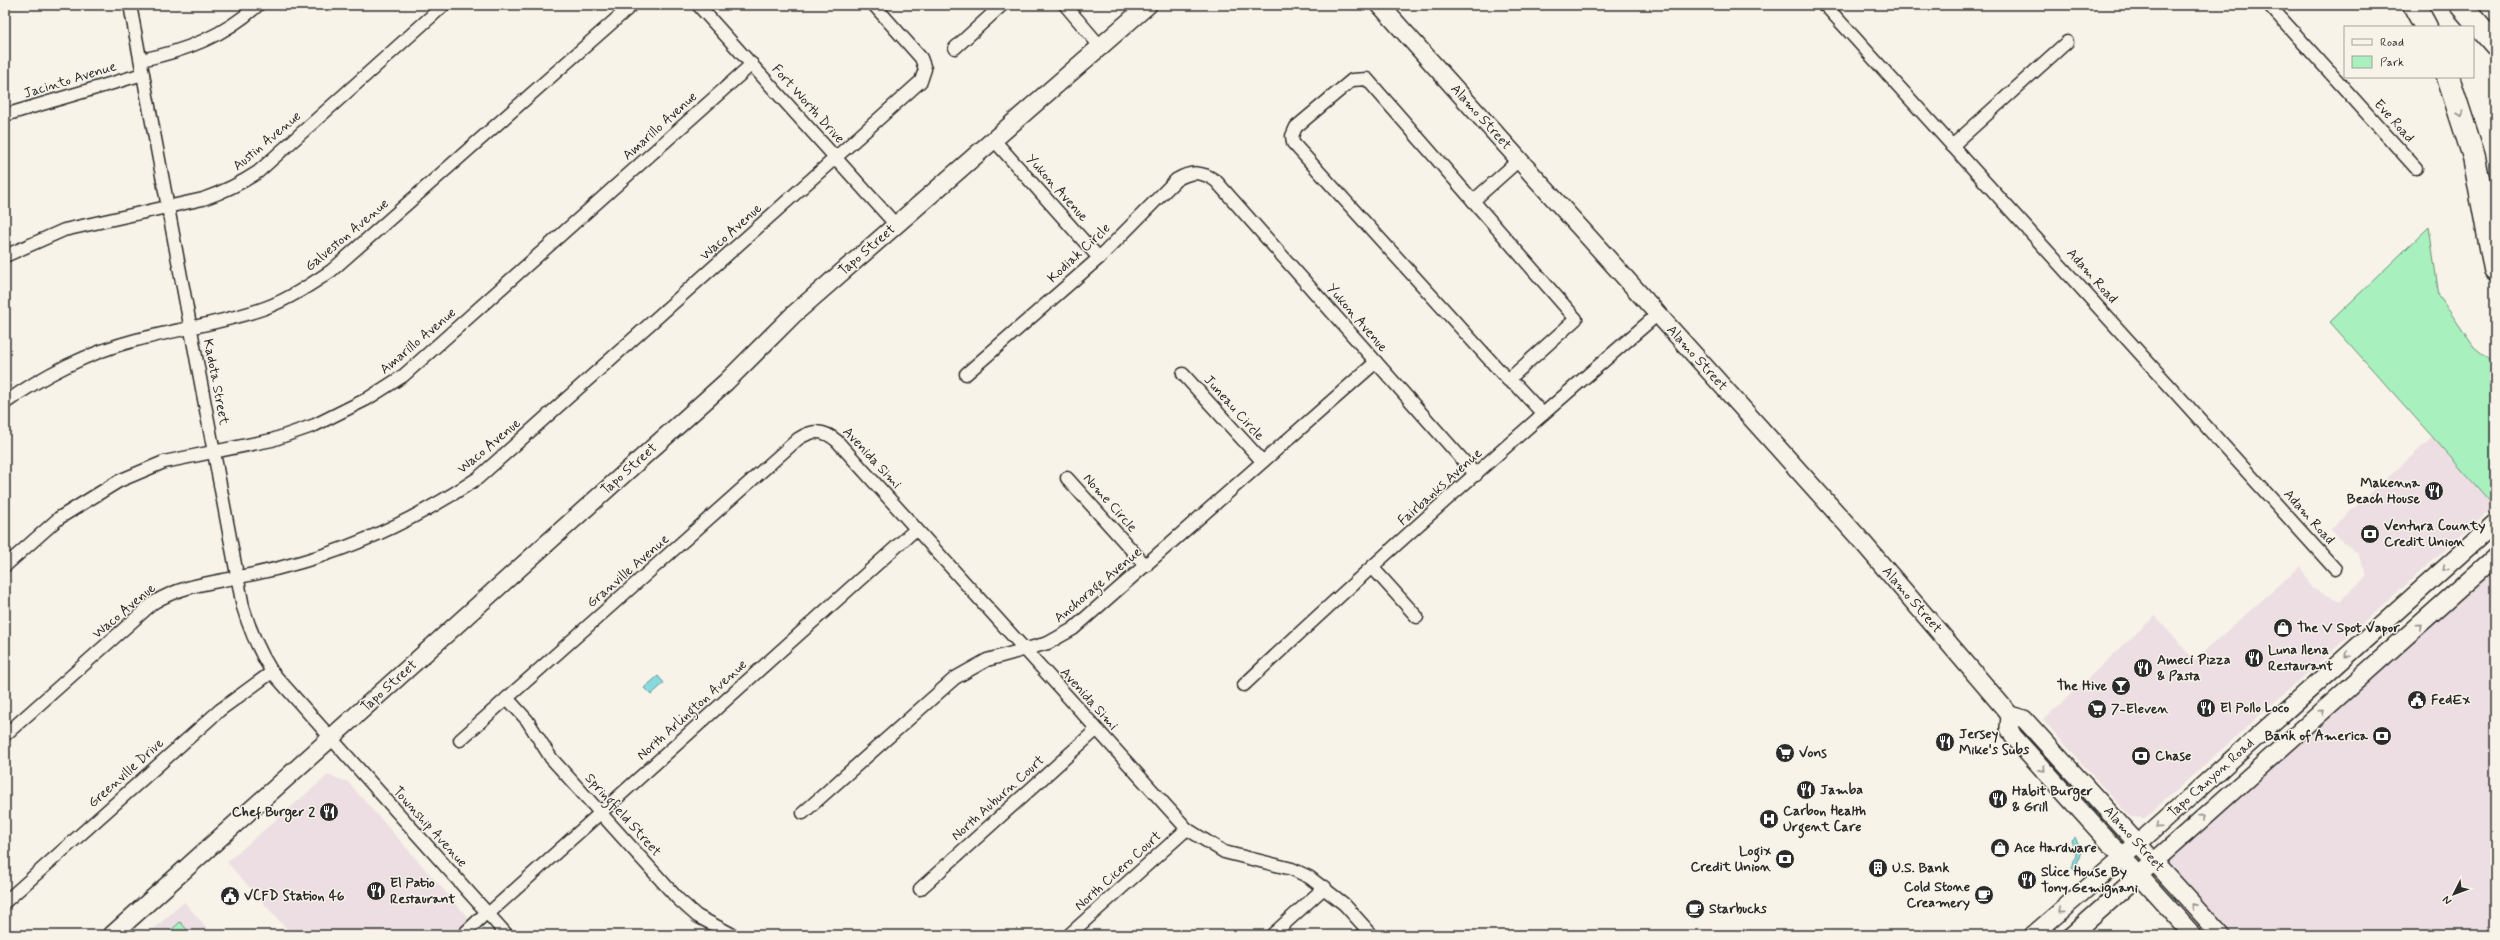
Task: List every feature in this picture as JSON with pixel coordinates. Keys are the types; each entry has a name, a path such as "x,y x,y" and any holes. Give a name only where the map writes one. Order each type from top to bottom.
{"highway":[{"path":"2414,5 2425,26"},
{"path":"2461,5 2495,44"},
{"path":"2448,78 2474,157 2495,269"}],"main road":[{"name":"Tapo Street","path":"112,935 726,382 794,314 1148,5"},
{"name":"Alamo Street","path":"1380,5 1859,538 2010,715 2024,719 2221,935"},
{"name":"Tapo Canyon Road","path":"2033,935 2138,844 2495,523"},
{"name":"Tapo Canyon Road","path":"2072,935 2153,861 2495,557"},
{"name":"Alamo Street","path":"2010,715 2009,728 2013,736 2192,935"}],"street":[{"name":"Kadota Street","path":"130,5 190,329 238,577 250,628 259,650 272,672 330,738"},
{"path":"141,60 170,54 212,38 235,24 258,5"},
{"name":"Austin Avenue","path":"5,256 64,230 223,192 258,172 444,5"},
{"name":"Galveston Avenue","path":"5,403 40,381 103,351 136,340 190,329 266,307 301,290 331,271 632,5"},
{"name":"Fort Worth Drive","path":"698,5 896,225"},
{"name":"Waco Avenue","path":"5,735 153,603 168,594 222,578 238,577 302,562 353,545 407,521 478,478 921,81 925,69 921,58 874,5"},
{"path":"955,48 1002,5"},
{"path":"1065,5 1100,46"},
{"name":"Adam Road","path":"1825,5 2335,569"},
{"name":"Eve Road","path":"2269,5 2416,168"},
{"path":"1952,146 2068,42"},
{"name":"Amarillo Avenue","path":"5,566 59,518 119,481 164,462 272,440 315,426 367,399 403,376 752,64"},
{"name":"Jacinto Avenue","path":"5,114 143,74"},
{"path":"1508,380 1576,319 1367,79 1352,80 1296,127 1292,136 1293,143 1508,380 1518,387 1543,414"},
{"name":"Yukon Avenue","path":"993,139 1099,258"},
{"path":"1473,201 1519,160"},
{"name":"Kodiak Circle","path":"966,374 1099,258 1176,180 1186,174 1196,172 1207,175 1216,181"},
{"name":"Yukon Avenue","path":"1216,181 1476,475"},
{"name":"Fairbanks Avenue","path":"1244,685 1372,567 1543,414 1658,314"},
{"name":"Anchorage Avenue","path":"803,813 955,678 987,660 1048,643 1073,629 1376,362"},
{"name":"Juneau Circle","path":"1183,374 1262,461"},
{"name":"Avenida Simi","path":"819,431 829,434 837,441 1096,730 1187,829 1224,852 1292,869 1325,887 1344,904 1372,935"},
{"name":"Granville Avenue","path":"460,740 643,580 798,439 808,433 819,431"},
{"name":"Nome Circle","path":"1068,478 1146,566"},
{"name":"North Arlington Avenue","path":"466,932 601,813 916,529"},
{"path":"1372,567 1417,617"},
{"name":"Greenville Drive","path":"5,902 220,710 272,672"},
{"name":"Springfield Street","path":"507,698 527,720 551,758 683,903 697,916 733,935"},
{"name":"North Auburn Court","path":"920,888 1096,730"},
{"name":"Township Avenue","path":"330,738 508,935"},
{"name":"North Cicero Court","path":"1069,935 1187,829"},
{"path":"1272,935 1325,887"}],"shaded area":[{"path":"2433,437 2494,506 2145,818 2130,817 2043,720 2155,616 2194,660 2301,566 2311,588 2340,601 2367,576 2358,554 2330,530"},
{"path":"2495,562 2495,935 2228,935 2160,862"},
{"path":"328,775 348,782 472,922 457,935 359,935 357,933 354,935 292,935 227,862"},
{"path":"184,902 213,935 147,935"}],"green space":[{"path":"2429,227 2439,296 2474,347 2495,364 2494,506 2330,322"},
{"path":"180,922 192,935 166,935"}],"water":[{"path":"658,676 664,683 651,695 644,688"},
{"path":"2075,837 2081,851 2075,871 2072,868 2076,854 2072,840"}],"place":[{"name":"Makenna Beach House","path":"2434,491"},
{"name":"Ventura County Credit Union","path":"2370,534"},
{"name":"The V Spot Vapor","path":"2283,628"},
{"name":"Luna llena Restaurant","path":"2254,658"},
{"name":"Ameci Pizza & Pasta","path":"2143,668"},
{"name":"The Hive","path":"2121,686"},
{"name":"FedEx","path":"2417,700"},
{"name":"El Pollo Loco","path":"2206,708"},
{"name":"7-Eleven","path":"2097,709"},
{"name":"Bank of America","path":"2382,736"},
{"name":"Jersey Mike's Subs","path":"1945,742"},
{"name":"Vons","path":"1785,753"},
{"name":"Chase","path":"2141,756"},
{"name":"Jamba","path":"1806,790"},
{"name":"Habit Burger & Grill","path":"1998,799"},
{"name":"Chef Burger 2","path":"329,812"},
{"name":"Carbon Health Urgent Care","path":"1769,819"},
{"name":"Ace Hardware","path":"2000,848"},
{"name":"Logix Credit Union","path":"1785,859"},
{"name":"U.S. Bank","path":"1878,868"},
{"name":"Slice House By Tony Gemignani","path":"2027,880"},
{"name":"El Patio Restaurant","path":"376,891"},
{"name":"Cold Stone Creamery","path":"1984,895"},
{"name":"VCFD Station 46","path":"230,896"},
{"name":"Starbucks","path":"1695,909"}]}
